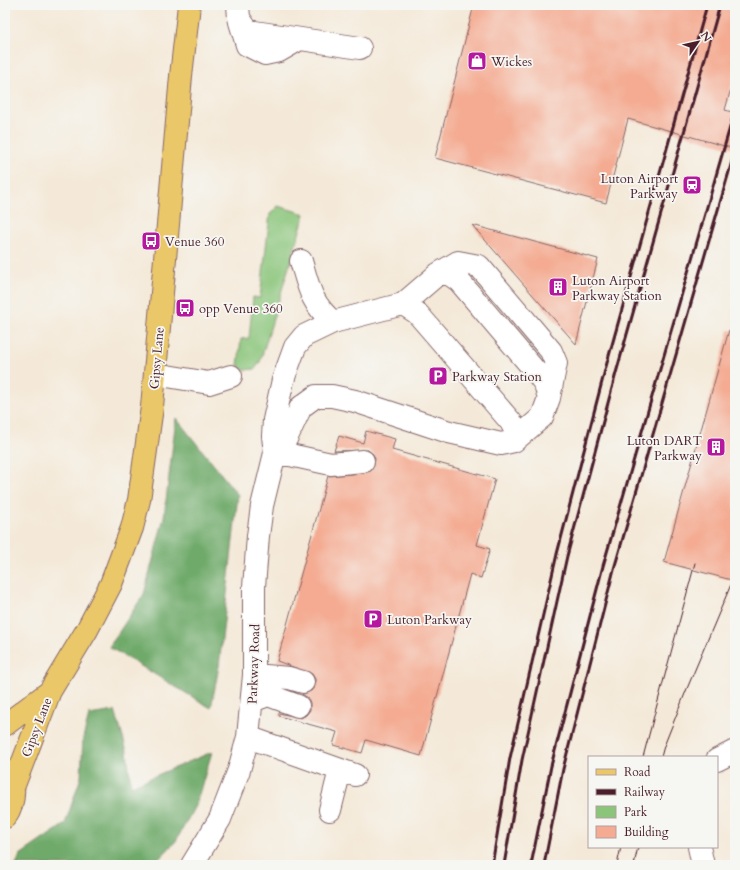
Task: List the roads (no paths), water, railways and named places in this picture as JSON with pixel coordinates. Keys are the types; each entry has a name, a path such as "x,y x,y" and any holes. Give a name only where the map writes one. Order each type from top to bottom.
{"main road":[{"name":"Gipsy Lane","path":"5,817 11,806 14,785 50,691 87,630 111,584 129,536 139,500 155,374 189,5"},
{"name":"Gipsy Lane","path":"5,725 50,691"},
{"path":"5,764 10,772 14,785"}],"street":[{"path":"238,11 248,32 360,48"},
{"path":"301,261 312,299 320,311 333,322"},
{"path":"438,274 449,274 459,281 537,373 545,384 549,398 542,417 514,440 501,444 449,432 332,396 316,396 302,407 286,439 275,454 273,436 274,420 283,380 295,347 304,336 333,322 403,304 438,274"},
{"path":"403,304 417,313 511,422 516,432 514,440"},
{"path":"155,374 209,383 231,376"},
{"path":"275,454 290,455 331,464 363,461"},
{"name":"Parkway Road","path":"195,863 220,819 230,796 248,737 254,675 254,587 258,536 262,506 275,454"},
{"path":"254,675 289,678 303,682"},
{"path":"252,701 268,695 298,706"},
{"path":"248,737 348,773 330,810"},
{"path":"718,760 735,751"},
{"path":"699,848 703,865"}],"tram line":[{"path":"643,756 695,563"},
{"path":"661,756 686,691 735,575"},
{"path":"617,865 621,848"},
{"path":"634,865 638,848"}],"railway":[{"path":"492,865 510,758 557,554 605,370 707,5"},
{"path":"504,865 522,760 567,556 616,373 720,5"},
{"path":"531,865 551,766 603,566 735,110"},
{"path":"544,865 563,769 614,569 735,151"}],"place":[{"name":"Wickes","path":"477,61"},
{"name":"Luton Airport Parkway","path":"692,185"},
{"name":"Venue 360","path":"151,241"},
{"name":"Luton Airport Parkway Station","path":"558,287"},
{"name":"opp Venue 360","path":"185,308"},
{"name":"Parkway Station","path":"438,376"},
{"name":"Luton DART Parkway","path":"716,447"},
{"name":"Luton Parkway","path":"373,619"}]}
